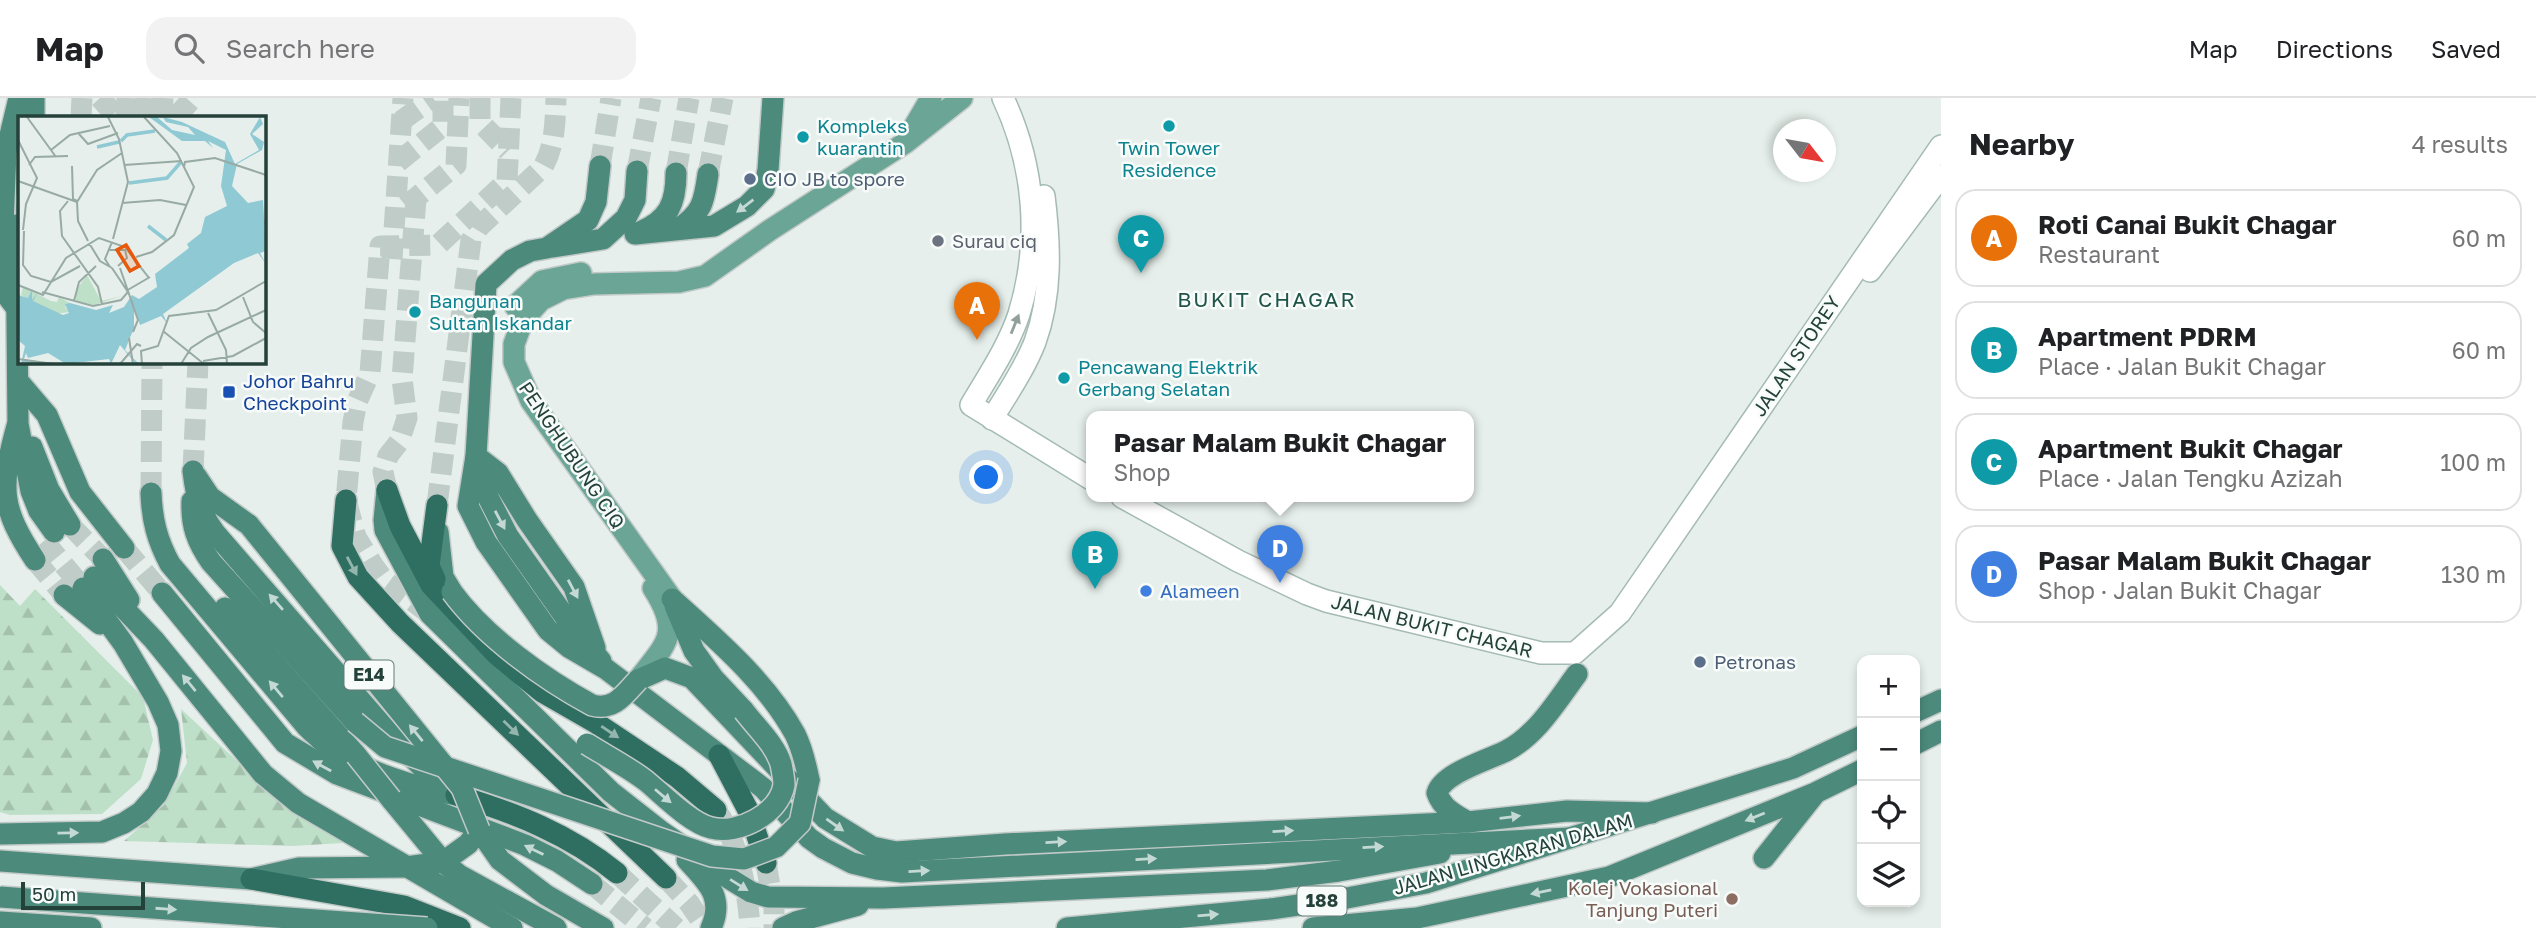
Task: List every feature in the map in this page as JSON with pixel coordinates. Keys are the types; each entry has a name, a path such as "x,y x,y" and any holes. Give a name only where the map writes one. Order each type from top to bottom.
{"highway":[{"path":"18,311 5,293 1,274 6,152 19,98"},
{"path":"25,116 28,98"},
{"path":"34,98 34,116"},
{"path":"773,98 764,189 747,206 714,226 635,234 530,251 512,260 486,284 476,456 468,506 486,542 548,630 570,648 602,661 763,788 809,838 852,863 902,872 1570,838"},
{"path":"547,248 587,220 596,202 600,166"},
{"path":"603,239 626,218 635,200 637,171"},
{"path":"635,234 652,227 667,213 676,195 676,173"},
{"path":"678,229 696,217 704,199 708,174"},
{"path":"16,225 18,424 10,467 14,489 51,540 44,480 31,444 18,424"},
{"path":"18,381 47,415 80,492 124,548"},
{"path":"476,456 498,473 574,587 602,661"},
{"path":"193,471 191,519 194,533 211,562 355,722 384,747 712,856 744,859 776,847 800,823 808,780 795,734 766,693 724,646 672,599"},
{"path":"193,471 197,503 215,533 405,751 456,794"},
{"name":"E14","path":"193,471 210,497 249,525 462,788 478,830"},
{"path":"1500,840 1413,859 1267,880 883,898 768,897 751,892 662,832 611,792 510,696 430,614 386,530 384,520 387,490 400,526 431,585 463,606 511,650 592,705 607,707 617,703 638,680 665,668 692,678 825,818 872,847 896,852 1005,844 1468,822 1567,811 1652,813"},
{"path":"556,928 459,875 443,862 411,825 391,799 356,755 180,557 164,530 151,493 152,519 158,542 170,564 307,727 332,749 357,762 419,787 456,794 503,809 549,829 594,855 617,873"},
{"path":"346,500 342,546 358,578 400,622 666,877"},
{"path":"437,505 441,565 448,596 497,655 542,692 596,723 677,777 716,810"},
{"path":"0,834 102,832 124,824 141,812 157,794 167,773 171,751 168,725 158,702 86,580 154,640 262,774 298,803 512,928"},
{"path":"162,593 285,743 337,774 525,845 557,861 592,884"},
{"path":"510,696 644,779 685,814 711,828 746,825 762,816 778,800 784,785 780,762 768,741 714,679 694,650 672,599"},
{"path":"1468,822 1453,815 1443,804 1437,793 1439,787 1447,779 1510,749 1539,724 1577,674"},
{"path":"1920,710 1941,700"},
{"path":"1920,742 1941,731"},
{"name":"JALAN LINGKARAN DALAM","path":"1067,928 1270,909 1426,883 1793,768 1857,738"},
{"path":"719,755 748,812 766,863"},
{"name":"JALAN LINGKARAN DALAM","path":"1313,928 1417,918 1609,877 1815,793 1857,772"},
{"path":"1763,858 1815,793"},
{"path":"330,867 355,855 385,855 405,850 413,839 411,825"},
{"path":"250,879 299,868 406,867 443,862 468,844 478,830 500,860 546,895 603,928"},
{"path":"662,832 712,890 718,909 711,928"},
{"path":"0,861 250,879 404,905 460,928"},
{"path":"0,897 427,928"},
{"path":"362,898 376,911 377,928"},
{"path":"783,928 883,898"},
{"path":"1388,928 1417,918"},
{"path":"0,922 91,928"}],"main road":[{"path":"905,143 930,98"},
{"name":"PENGHUBUNG CIQ","path":"672,599 569,466 531,401 514,362 517,332 532,308 554,292 578,286 679,282 705,276 770,230 905,143 962,98"},
{"path":"1003,98 1020,144 1029,183 1033,212 1031,260 1018,316 1006,345 971,405 1086,476"},
{"path":"992,419 1023,369 1034,343 1042,319 1050,265 1042,170 1012,98"},
{"name":"JALAN STOREY","path":"1742,436 1941,146"},
{"name":"JALAN STOREY","path":"1742,436 1941,176"},
{"name":"JALAN BUKIT CHAGAR","path":"1131,502 1271,578 1326,601 1541,653 1575,653 1620,613 1742,436"},
{"path":"569,466 654,591 667,615 669,636 638,680"}],"green space":[{"path":"0,585 20,606 35,589 143,697 153,740 141,779 102,814 10,815 0,812"},
{"path":"181,709 276,797 343,843 292,846 124,841 164,805 187,763"}],"tunnel":[{"path":"81,116 82,98"},
{"path":"100,98 116,116"},
{"path":"126,116 127,98"},
{"path":"145,116 146,98"},
{"path":"162,116 163,98"},
{"path":"177,116 193,98"},
{"path":"392,259 403,98"},
{"path":"401,121 433,98"},
{"path":"398,162 443,126 443,98"},
{"path":"406,206 456,165 459,98"},
{"path":"480,98 480,122 508,151"},
{"path":"430,614 384,580 356,537 346,500 353,422 357,402 370,373 380,246 438,245 507,181 511,98"},
{"path":"437,505 471,240 479,227 543,167 552,143 556,98"},
{"path":"600,166 611,98"},
{"path":"637,171 651,98"},
{"path":"676,173 689,98"},
{"path":"708,174 723,98"},
{"path":"16,225 18,174"},
{"path":"387,490 383,472 388,456 399,442 407,418 402,379 416,199"},
{"path":"151,493 152,364"},
{"path":"193,471 198,364"},
{"path":"70,525 103,559"},
{"path":"44,541 83,588"},
{"path":"124,548 162,593"},
{"path":"35,560 64,595"},
{"path":"716,810 736,851 747,898 750,928"},
{"path":"766,863 774,909 774,928"},
{"path":"617,873 676,928"},
{"path":"666,878 689,903 706,928"},
{"path":"592,884 645,928"}],"place":[{"name":"Twin Tower Residence","path":"1169,126"},
{"name":"Kompleks kuarantin","path":"803,137"},
{"name":"CIO JB to spore","path":"750,179"},
{"name":"Surau ciq","path":"938,241"},
{"name":"Apartment Bukit Chagar","path":"1141,273"},
{"name":"Bangunan Sultan Iskandar","path":"415,312"},
{"name":"Roti Canai Bukit Chagar","path":"977,340"},
{"name":"Pencawang Elektrik Gerbang Selatan","path":"1064,378"},
{"name":"Johor Bahru Checkpoint","path":"229,392"},
{"name":"Pasar Malam Bukit Chagar","path":"1280,583"},
{"name":"Apartment PDRM","path":"1095,589"},
{"name":"Alameen","path":"1146,591"},
{"name":"Petronas","path":"1700,662"},
{"name":"Kolej Vokasional Tanjung Puteri","path":"1732,899"}],"district":[{"name":"BUKIT CHAGAR","path":"1267,300"}]}
